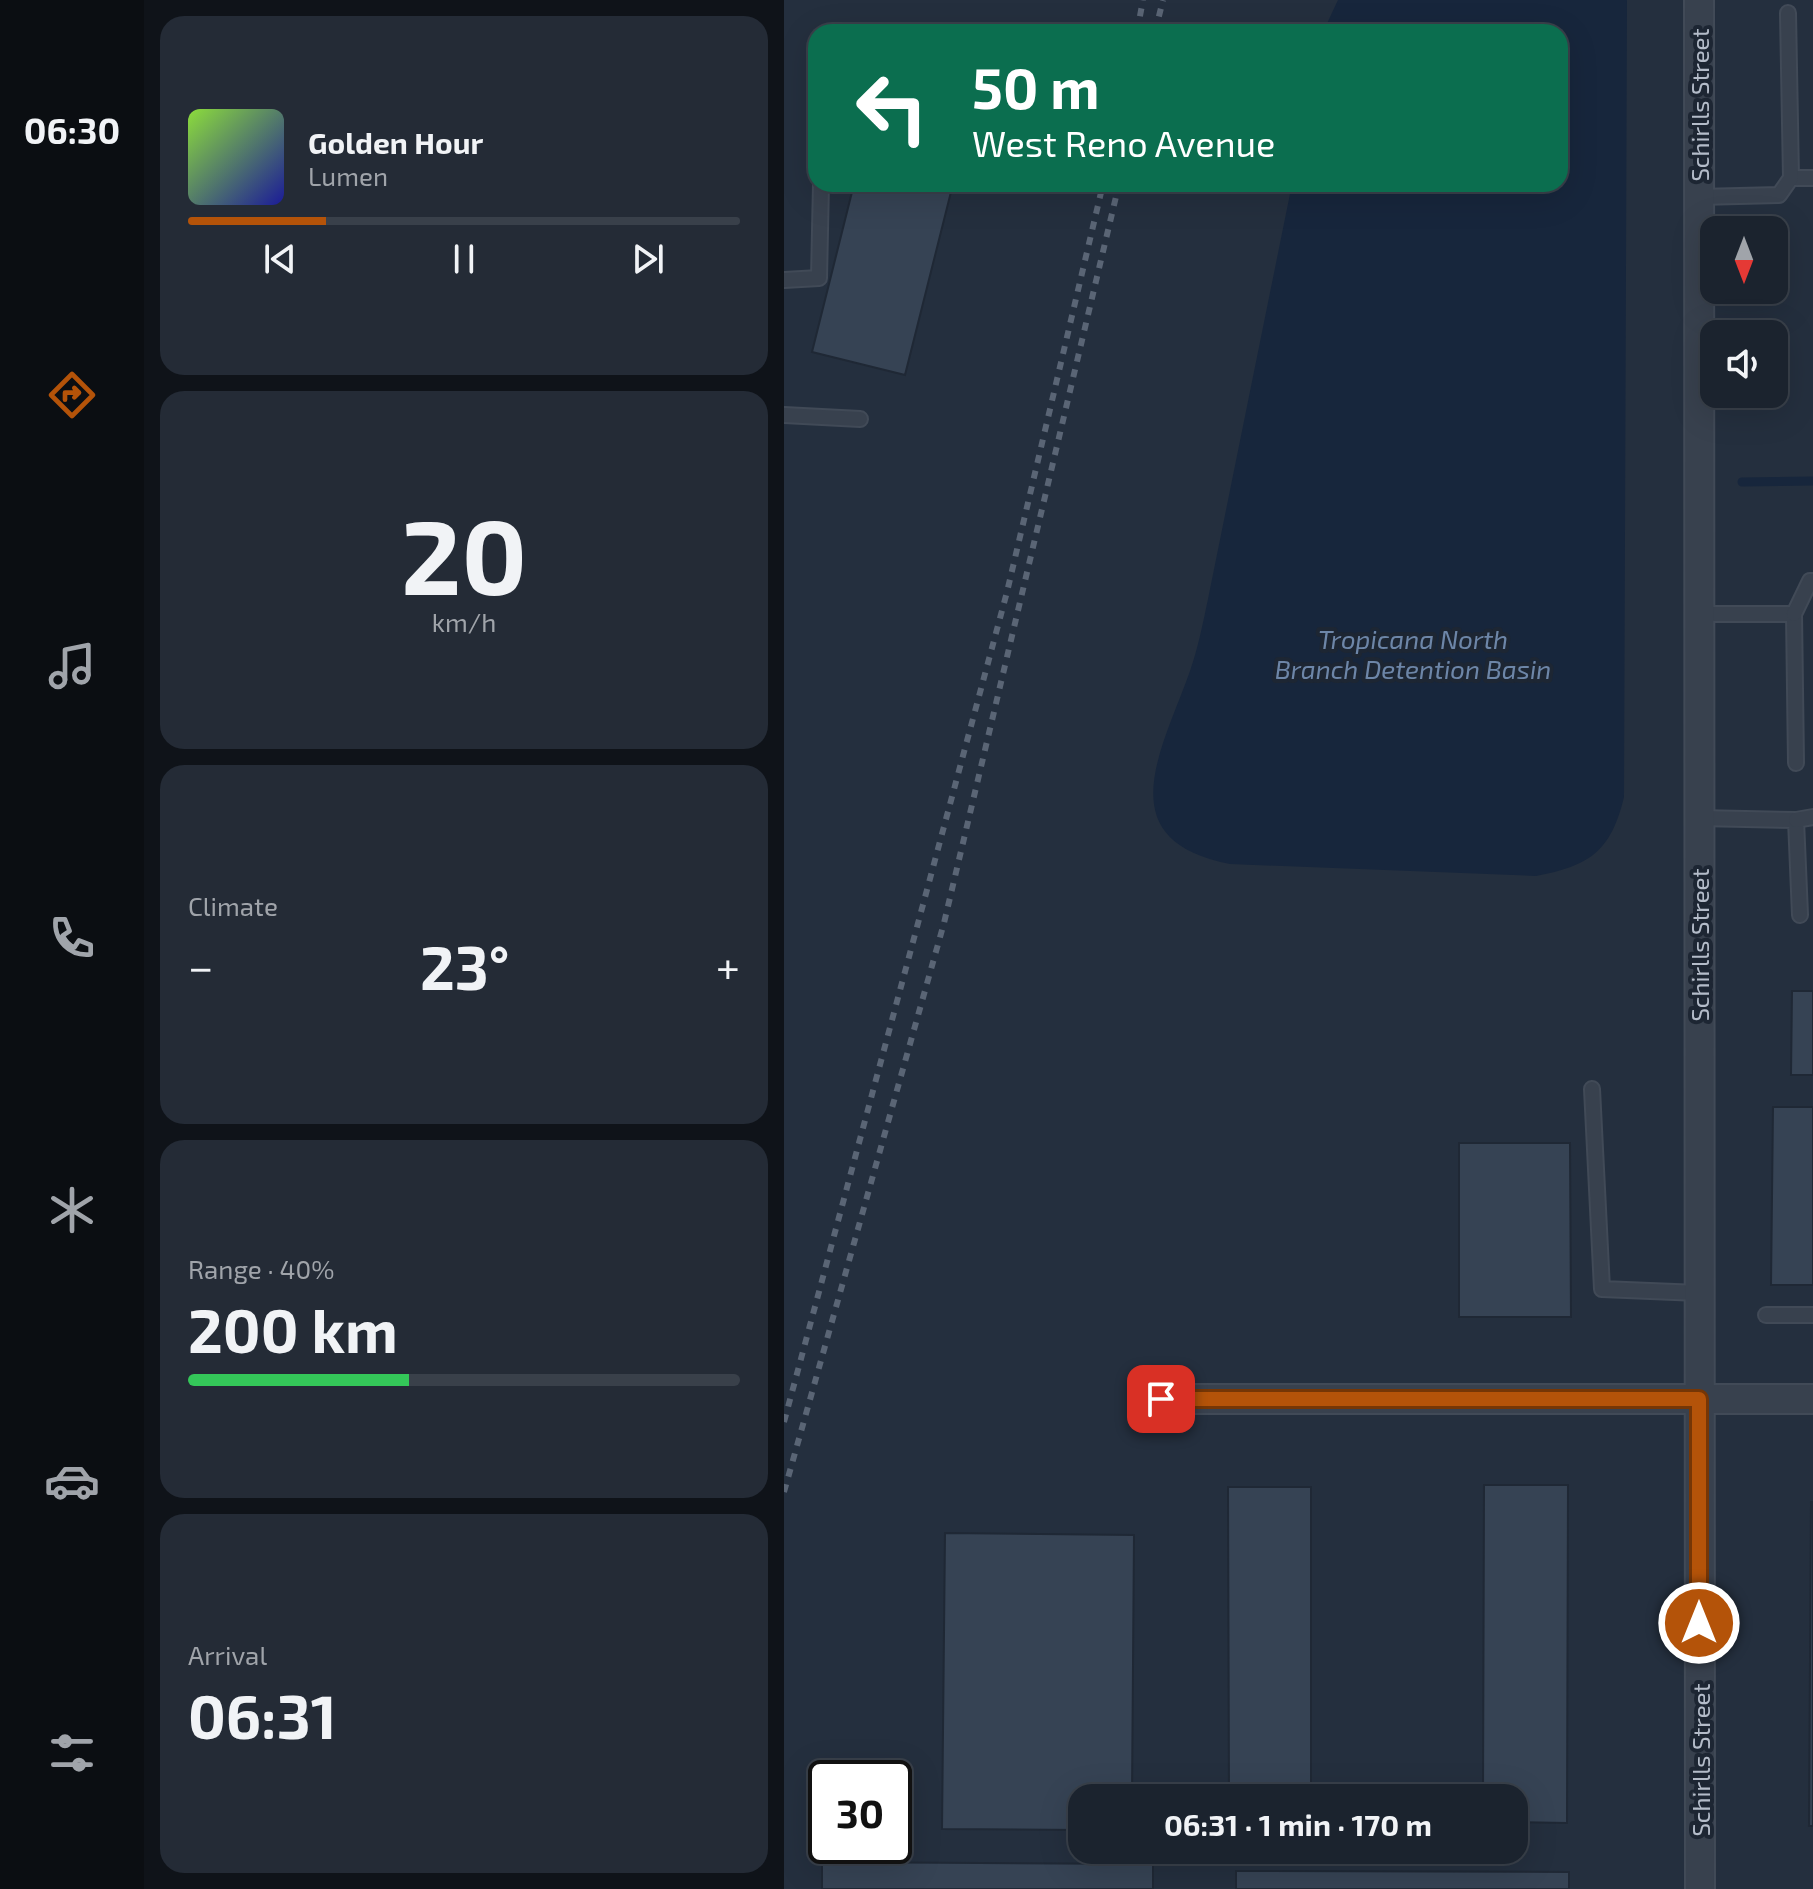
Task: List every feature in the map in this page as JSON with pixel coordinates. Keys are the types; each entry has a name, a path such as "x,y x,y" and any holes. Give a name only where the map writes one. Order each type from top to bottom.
{"street":[{"name":"Schirlls Street","path":"1699,0 1700,1889"},
{"path":"1161,1399 1813,1399"}],"lane":[{"path":"1699,197 1779,195 1791,178 1788,13"},
{"path":"1791,178 1813,178"},
{"path":"784,280 819,278 821,192"},
{"path":"784,415 860,419"},
{"path":"1796,763 1794,614 1813,581"},
{"path":"1699,614 1794,614"},
{"path":"1699,818 1796,820 1813,817"},
{"path":"1796,820 1800,915"},
{"path":"1592,1089 1602,1289 1699,1293"},
{"path":"1766,1315 1813,1315"}],"water":[{"name":"Tropicana North Branch Detention Basin","path":"1338,0 1627,0 1624,797 1605,843 1584,861 1555,872 1536,876 1230,864 1192,852 1168,835 1156,813 1153,788 1158,760 1200,635 1290,192 1568,192 1568,24 1327,24"}],"building":[{"path":"852,192 951,192 905,375 812,352"},
{"path":"1792,991 1813,991 1813,1075 1791,1075"},
{"path":"1773,1107 1813,1107 1813,1285 1771,1285"},
{"path":"1459,1143 1570,1143 1571,1317 1459,1317"},
{"path":"1484,1485 1568,1485 1567,1823 1528,1822 1528,1784 1483,1784"},
{"path":"1228,1487 1311,1487 1311,1784 1229,1784"},
{"path":"1811,1502 1813,1826 1809,1826"},
{"path":"945,1533 1134,1535 1132,1784 1068,1784 1068,1830 942,1829"},
{"path":"822,1864 1153,1864 1153,1889 822,1889"},
{"path":"1236,1871 1569,1872 1569,1889 1236,1889"}],"waterway":[{"path":"1742,482 1813,481"}],"railway":[{"path":"1138,24 1143,0"},
{"path":"1157,24 1163,0"},
{"path":"784,1422 1007,592 1101,192"},
{"path":"784,1492 944,923 1117,192"}],"route":[{"path":"1161,1399 1699,1399 1699,1623"}]}
